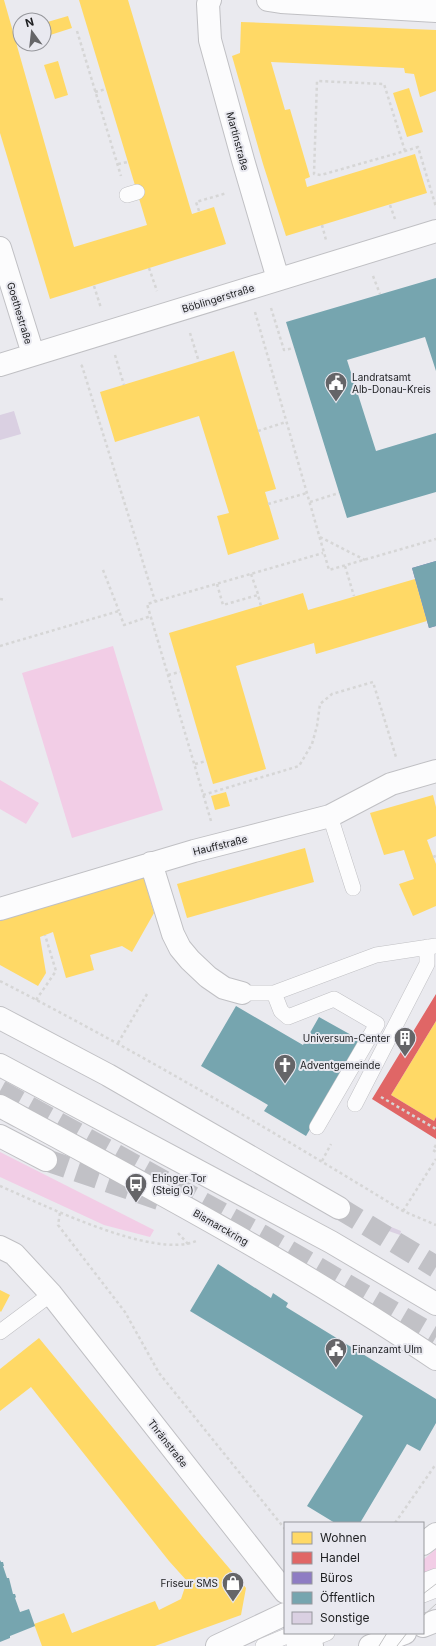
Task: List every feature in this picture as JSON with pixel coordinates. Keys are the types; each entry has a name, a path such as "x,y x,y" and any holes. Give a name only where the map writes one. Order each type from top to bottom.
{"main road":[{"name":"Martinstraße","path":"210,0 208,4 210,40 278,279"},
{"path":"268,0 436,11"},
{"name":"Böblingerstraße","path":"0,365 436,231"},
{"name":"Goethestraße","path":"0,248 33,354"},
{"name":"Hauffstraße","path":"0,909 151,863 330,816 391,784 436,771"},
{"path":"151,863 173,934 180,948 208,977 224,988 242,993"},
{"path":"0,1018 108,1076 339,1208"},
{"path":"0,1065 331,1242 436,1304"},
{"name":"Bismarckring","path":"0,1106 217,1224 321,1285 436,1359"},
{"path":"0,1136 46,1160"},
{"name":"Thränstraße","path":"0,1247 14,1254 52,1294 284,1591"},
{"path":"424,1543 436,1534"},
{"path":"217,1646 284,1614"},
{"path":"424,1626 436,1621"},
{"path":"370,1646 402,1634"}],"lane":[{"path":"330,816 353,888"},
{"path":"242,993 274,993 376,955 431,946 427,964 355,1104"},
{"path":"274,993 281,1011 289,1022 334,999 377,1024 317,1127"},
{"path":"0,1332 52,1294"},
{"path":"424,1581 436,1576"},
{"path":"424,1595 436,1590"},
{"path":"262,1646 308,1638"}],"path":[{"path":"77,31 118,164 132,193"},
{"path":"405,151 384,84 317,81 314,174 321,175 405,151 418,147 436,206"},
{"path":"96,92 106,89"},
{"path":"118,164 128,162"},
{"path":"199,212 196,202 212,198"},
{"path":"373,276 380,294"},
{"path":"249,288 329,570 436,539"},
{"path":"271,308 284,350 294,348"},
{"path":"190,332 199,362"},
{"path":"115,355 124,385"},
{"path":"75,364 82,366 155,601"},
{"path":"258,431 286,422"},
{"path":"268,504 307,493"},
{"path":"310,502 339,493"},
{"path":"319,536 365,560"},
{"path":"217,846 195,764 147,604 324,553"},
{"path":"345,566 354,596"},
{"path":"103,570 124,625 151,616"},
{"path":"251,574 261,606"},
{"path":"217,584 223,605 258,594"},
{"path":"0,600 6,600"},
{"path":"0,646 119,612"},
{"path":"168,675 180,672"},
{"path":"203,795 299,766 312,744 317,726 320,704 332,694 373,682 403,781"},
{"path":"195,764 206,761"},
{"path":"36,1000 56,971 45,935"},
{"path":"0,981 118,1044 322,1161 403,1212 436,1225"},
{"path":"118,1044 147,994"},
{"path":"364,1086 436,1129"},
{"path":"322,1161 332,1142"},
{"path":"436,1145 433,1150 436,1152"},
{"path":"403,1212 436,1159"},
{"path":"0,1186 90,1225 119,1234 163,1244 188,1244 200,1238 217,1224"},
{"path":"60,1212 58,1225 125,1312 159,1373 284,1528"},
{"path":"396,1522 436,1464"}],"shaded area":[{"path":"113,646 163,810 72,838 22,673"},
{"path":"0,780 39,803 26,824 0,809"},
{"path":"0,1152 154,1230 150,1237 104,1225 0,1177"},
{"path":"436,1549 436,1569 424,1574 424,1559"}],"building: Wohnen":[{"path":"0,0 4,0 12,28 12,52 19,52 74,247 147,225 79,0 128,0 192,214 214,207 226,244 50,299 0,133"},
{"path":"68,16 72,28 52,34 52,21"},
{"path":"241,22 436,30 436,91 420,97 414,74 405,73 404,68 271,62 285,110 290,109 310,177 305,179 307,187 415,154 427,193 286,236 263,164 232,56 240,53"},
{"path":"58,61 68,95 55,99 44,65"},
{"path":"409,88 423,132 407,137 393,93"},
{"path":"234,351 276,489 265,492 279,539 228,555 217,516 229,513 199,416 115,442 100,392"},
{"path":"415,579 427,621 316,654 314,643 236,666 266,769 213,784 169,633 303,593 308,610"},
{"path":"226,792 230,806 215,810 211,796"},
{"path":"433,795 436,807 436,836 427,840 436,864 436,906 413,916 399,884 414,879 404,850 384,855 370,813"},
{"path":"305,848 314,882 187,918 177,884"},
{"path":"143,875 154,913 132,952 122,946 90,955 94,970 66,978 53,932 40,937 46,973 38,986 0,965 0,917"},
{"path":"436,1021 436,1117 434,1121 391,1095"},
{"path":"0,1290 10,1295 1,1312 0,1311"},
{"path":"39,1338 246,1588 241,1615 155,1646 42,1646 34,1624 64,1613 72,1633 155,1601 159,1610 181,1599 187,1581 169,1561 31,1387 0,1411 0,1369"}],"building: Handel":[{"name":"Universum-Center","path":"436,994 436,1021 391,1095 434,1121 436,1117 436,1139 372,1099"}],"building: Büros":[{"path":"436,561 436,626 429,628 412,568"}],"building: Öffentlich":[{"name":"Landratsamt Alb-Donau-Kreis","path":"436,278 436,371 425,337 347,360 376,451 436,433 436,492 347,518 286,322"},
{"path":"436,561 436,626 429,628 412,568"},
{"name":"Adventgemeinde","path":"236,1006 303,1045 319,1017 362,1041 306,1136 264,1111 268,1105 201,1066"},
{"name":"Finanzamt Ulm","path":"218,1264 271,1298 273,1293 288,1303 286,1307 436,1399 436,1423 420,1451 407,1444 361,1522 333,1522 307,1506 363,1416 190,1311"},
{"path":"0,1560 3,1562 7,1578 9,1578 20,1612 29,1609 35,1626 10,1636 10,1638 0,1642"}],"building: Sonstige":[{"path":"14,411 21,434 0,440 0,415"},
{"path":"384,1224 401,1231 400,1235 383,1229"}],"tunnel":[{"path":"0,1091 263,1236 436,1337"},
{"path":"46,1160 159,1199"},
{"path":"339,1208 436,1267"}],"tram line":[{"path":"424,1593 436,1584"},
{"path":"424,1615 436,1604"},
{"path":"379,1646 386,1634"},
{"path":"397,1646 406,1634"}],"place":[{"name":"Landratsamt Alb-Donau-Kreis","path":"336,402"},
{"name":"Universum-Center","path":"405,1058"},
{"name":"Adventgemeinde","path":"285,1084"},
{"name":"Ehinger Tor (Steig G)","path":"136,1204"},
{"name":"Finanzamt Ulm","path":"336,1368"},
{"name":"Friseur SMS","path":"233,1602"}]}
